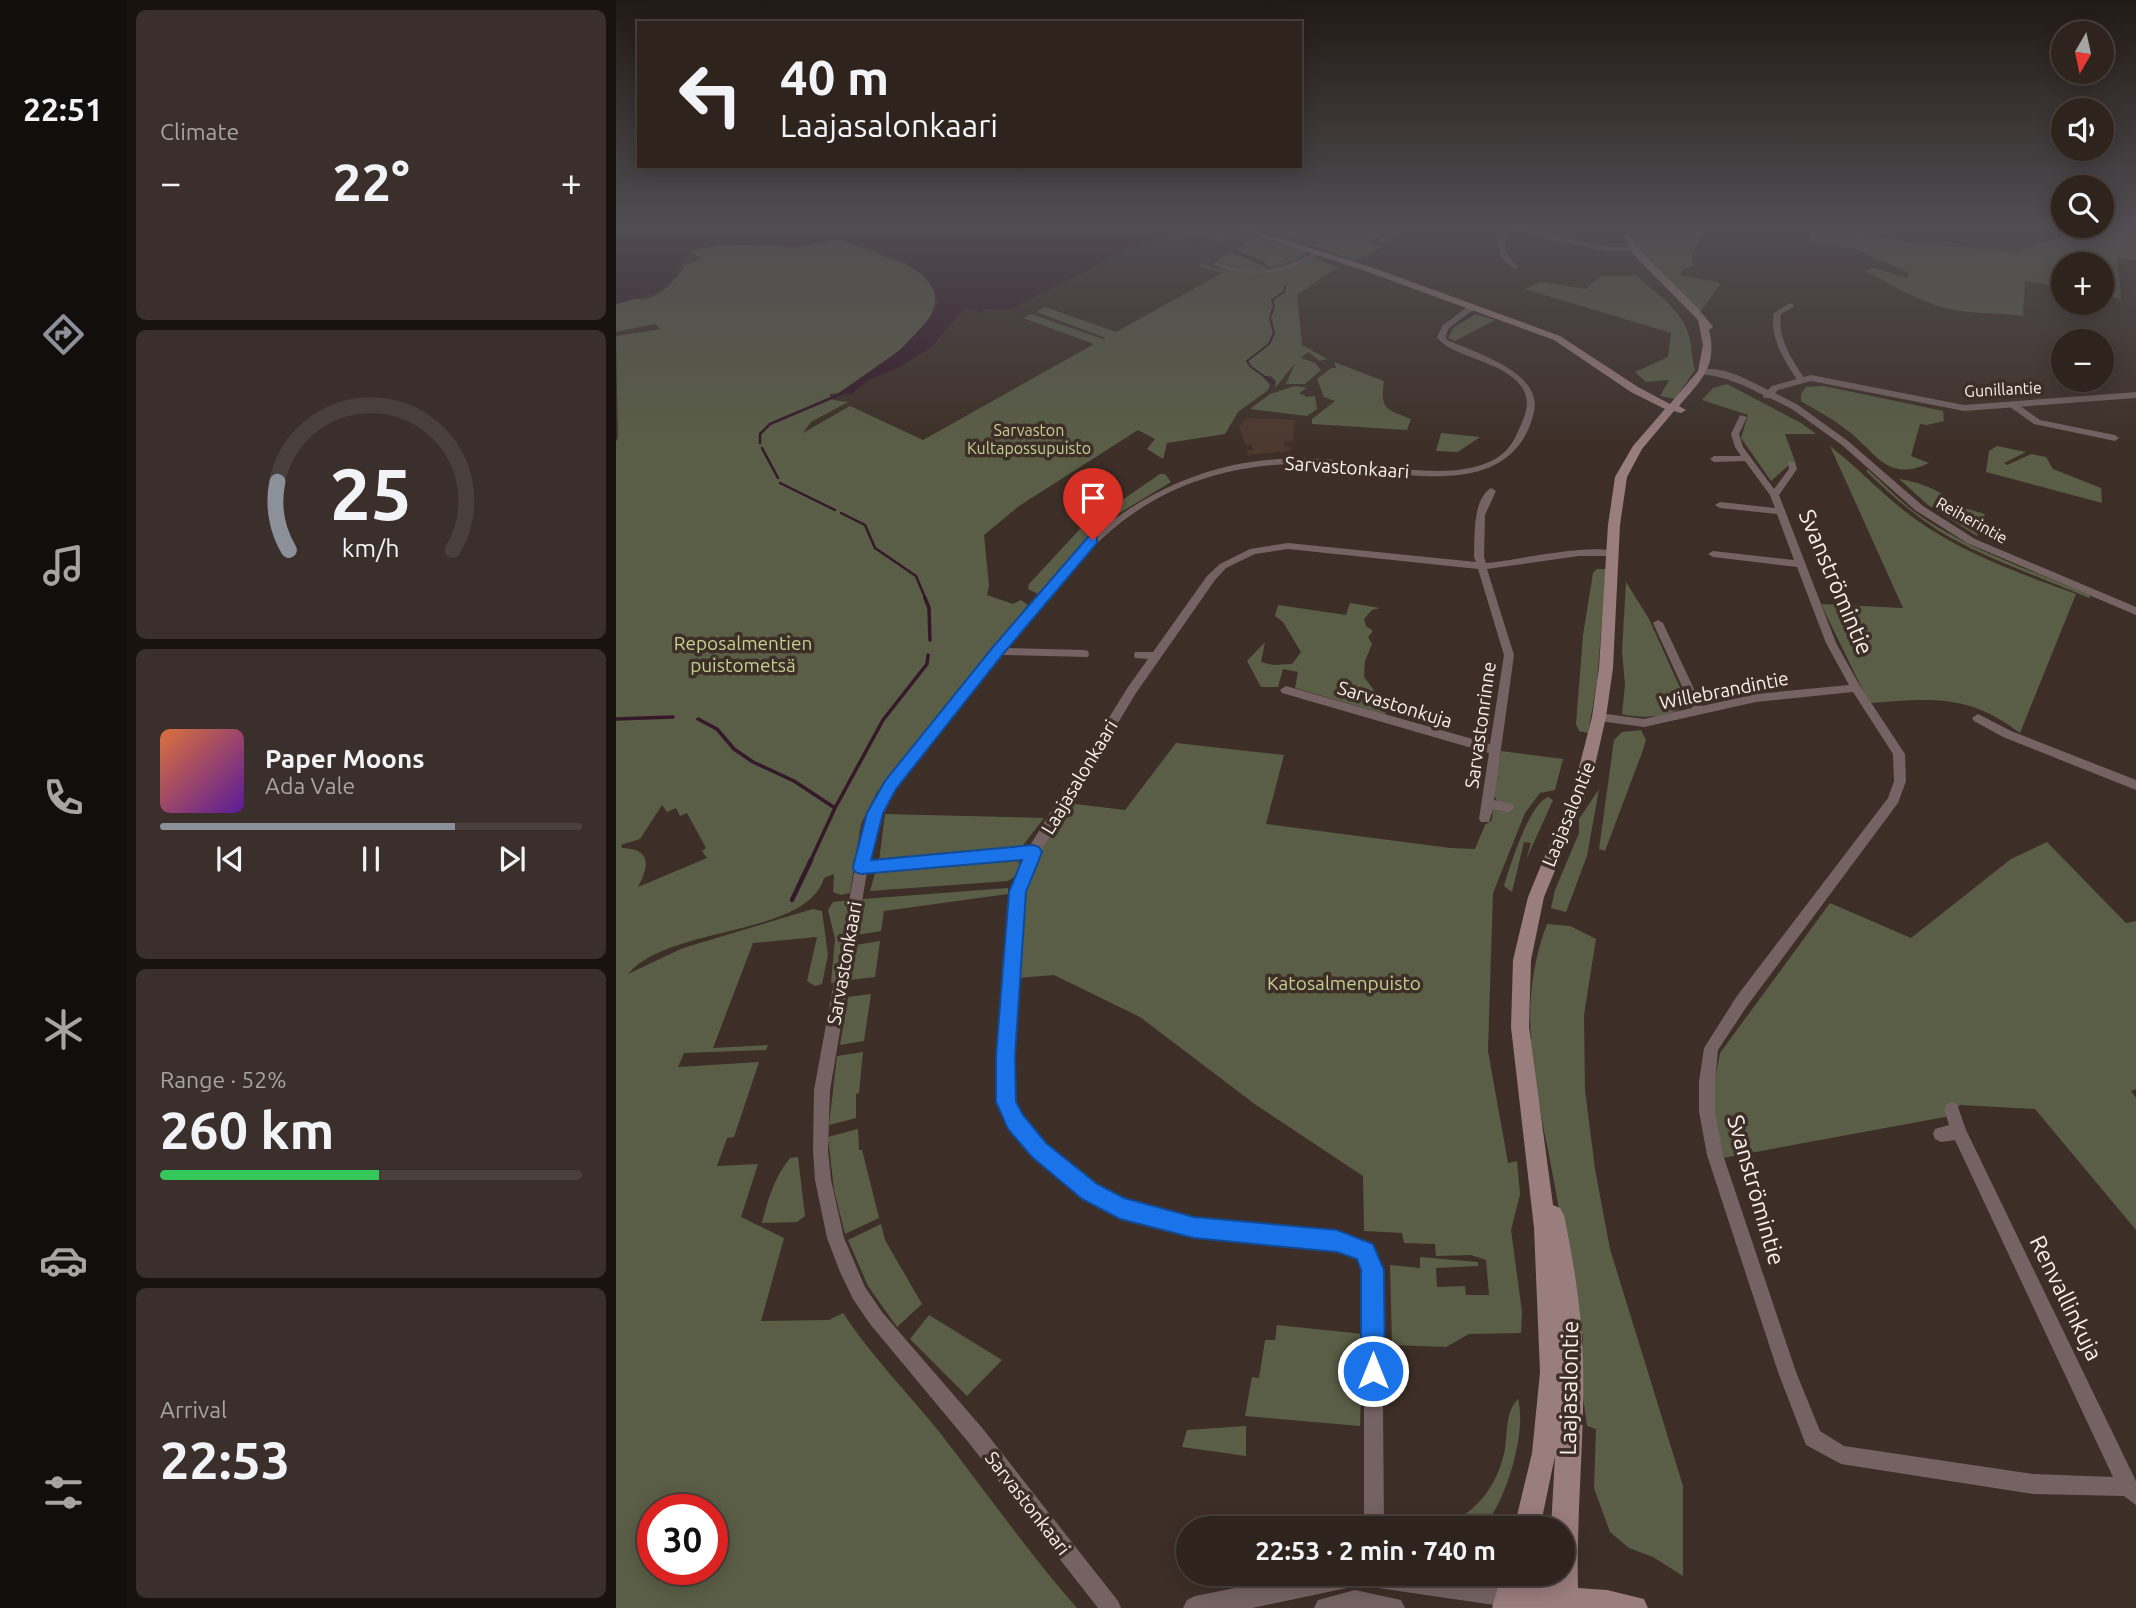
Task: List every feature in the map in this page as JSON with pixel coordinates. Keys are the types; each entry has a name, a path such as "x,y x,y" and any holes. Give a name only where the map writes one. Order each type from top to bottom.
{"main road":[{"path":"1459,302 1568,343 1652,398 1673,406"},
{"path":"1685,302 1709,328 1713,341 1709,373"},
{"name":"Laajasalontie","path":"1530,1516 1544,1453 1552,1372 1547,1253 1520,1027 1522,960 1536,897 1583,783 1600,717 1618,495 1673,406 1709,373"},
{"name":"Laajasalontie","path":"1534,1130 1563,1259 1571,1322 1572,1404 1564,1529 1565,1604"},
{"path":"1509,1592 1565,1604 1607,1603 1635,1608"}],"street":[{"path":"1767,394 1779,397 1797,382 1775,324 1778,313 1790,305"},
{"name":"Sarvastonkaari","path":"1111,1608 992,1456 874,1317 857,1289 834,1233 822,1176 820,1120 827,1060 870,827 885,793 998,651 1093,540 1145,503 1188,481 1245,466 1293,461 1455,474 1480,469 1507,455 1517,443 1529,415 1531,404 1527,389 1511,373 1444,342 1441,337 1446,327 1473,307"},
{"name":"Reiherintie","path":"1709,373 1767,394 1814,422"},
{"name":"Gunillantie","path":"1767,394 1797,382 1820,379 1953,407 2136,395"},
{"name":"Reiherintie","path":"1779,397 1845,443 1919,508 1948,528 2001,555 2136,611"},
{"path":"2013,405 2037,422 2115,438"},
{"name":"Svanströmintie","path":"1743,417 1735,434 1739,447 1774,495 1826,632 1856,688 1899,754 1898,790 1883,816 1725,1025 1711,1048 1707,1111 1715,1155 1787,1372 1813,1438 1840,1455 2033,1484 2132,1491"},
{"path":"1714,459 1747,458"},
{"path":"1774,495 1793,469 1791,463"},
{"name":"Sarvastonrinne","path":"1485,819 1509,655 1480,566 1480,515 1491,491"},
{"path":"1720,505 1781,512"},
{"name":"Laajasalonkaari","path":"1374,1516 1373,1281 1370,1259 1365,1251 1337,1241 1194,1227 1120,1208 1089,1192 1039,1150 1016,1122 1006,1102 1006,1044 1017,892 1033,852 1156,656 1216,571 1243,555 1265,548 1305,546 1480,566 1504,565 1573,553 1612,553"},
{"path":"1713,554 1800,565"},
{"path":"1658,623 1699,712"},
{"path":"998,651 1084,654"},
{"path":"1139,655 1156,656"},
{"name":"Willebrandintie","path":"1600,717 1644,723 1756,698 1856,688"},
{"name":"Sarvastonkuja","path":"1286,690 1495,750"},
{"path":"1978,718 2007,734 2136,785"},
{"name":"Sarvastonrinne","path":"1488,804 1508,807"},
{"path":"861,867 1033,852"},
{"name":"Renvallinkuja","path":"1952,1109 1959,1132 2132,1491"},
{"path":"1941,1134 1959,1132"},
{"path":"1195,1608 1301,1586"},
{"path":"1369,1602 1370,1586"},
{"path":"1460,1586 1509,1592"},
{"path":"1326,1608 1346,1603 1369,1602 1393,1608"}],"shaded area":[{"path":"937,302 1025,302 1013,308 984,309 981,313 965,308 930,348 896,369 870,379 851,394 839,393 900,350 932,316"},
{"path":"1248,418 1295,420 1293,441 1284,442 1285,447 1290,447 1291,451 1248,455 1247,450 1253,450 1252,445 1245,444 1239,425"}],"green space":[{"path":"622,302 934,302 931,314 904,346 839,393 829,394 833,400 848,402 811,422 803,433 850,406 923,440 1094,344 1023,318 1031,314 1106,338 1036,312 1045,307 1116,332 1170,302 1298,302 1302,345 1327,359 1320,361 1308,352 1301,358 1315,363 1321,370 1305,384 1286,384 1295,363 1275,388 1276,381 1271,376 1262,376 1270,385 1268,390 1238,412 1225,434 1167,443 1163,459 1147,449 1155,439 1138,430 1019,506 984,535 989,585 987,595 1013,604 1021,600 1028,605 877,792 861,824 850,893 841,895 833,892 834,874 824,878 812,897 792,911 674,947 647,958 628,974 683,948 813,909 822,911 828,955 822,984 815,986 807,981 817,937 753,943 713,1048 768,1045 766,1050 684,1053 678,1067 759,1062 734,1137 727,1138 717,1166 758,1164 741,1217 784,1238 761,1321 829,1320 843,1313 1077,1608 616,1608 616,336 661,329 655,324 616,332 616,304","holes":["662,805 667,812 676,808 680,816 687,813 706,848 702,851 707,858 638,887 646,866 643,855 632,849 622,848 621,845 640,839"]},
{"path":"1568,302 1666,302 1684,324 1695,370 1675,399 1660,396 1669,380 1646,382 1635,372 1668,357 1671,333"},
{"path":"1690,302 1707,302 1700,312"},
{"path":"1928,302 2024,302 2023,316 1951,309"},
{"path":"1476,314 1495,320 1455,341 1448,338 1454,327"},
{"path":"1334,362 1384,381 1384,403 1390,410 1411,419 1407,430 1312,424 1312,419 1335,401 1324,397 1317,379 1331,368 1336,368"},
{"path":"1727,384 1801,423 1816,434 1785,434 1796,464 1788,466 1771,481 1741,438 1748,415 1702,400 1713,388"},
{"path":"1295,386 1307,388 1299,393 1307,397 1315,396 1317,409 1307,416 1250,409 1270,394"},
{"path":"1824,386 1943,411 1944,421 1920,424 1911,456 1929,463 1903,470 1884,463 1842,426 1801,401 1801,394 1806,387"},
{"path":"1441,433 1480,437 1458,452 1436,451"},
{"path":"1830,446 1901,508 1930,529 1991,561 2076,594 2020,733 2001,720 1966,705 1930,700 1869,703 1821,604 1903,608"},
{"path":"1997,446 2026,452 2004,463 2007,465 2031,454 2046,457 2053,469 2101,488 2102,503 1986,472 1989,451"},
{"path":"1866,471 1912,510 1954,537 2091,596 2089,598 2019,570 1951,538 1906,507"},
{"path":"1160,474 1165,474 1171,482 1103,523 1038,594 1028,589 1029,584 1080,529"},
{"path":"1899,479 1930,488 1944,495 1954,505 1985,514 1977,536 1928,505"},
{"path":"1597,569 1606,569 1597,682 1588,733 1579,731 1576,724 1583,635 1593,573"},
{"path":"1626,582 1649,619 1687,703 1674,712 1647,717 1622,714 1625,685 1622,651"},
{"path":"1350,603 1380,608 1372,610 1364,619 1366,626 1373,631 1368,637 1372,644 1365,661 1364,677 1377,694 1389,699 1385,714 1295,688 1298,672 1283,669 1278,687 1261,687 1247,661 1265,642 1261,662 1273,665 1292,664 1301,652 1283,622 1275,616 1278,605 1346,615"},
{"path":"1641,730 1646,740 1605,851 1599,849 1614,740 1622,732"},
{"name":"Katosalmenpuisto","path":"1176,743 1284,755 1266,824 1450,848 1475,849 1485,825 1492,820 1493,808 1498,802 1493,795 1501,751 1563,759 1555,790 1540,793 1525,813 1493,893 1488,1051 1508,1163 1517,1161 1520,1194 1511,1230 1522,1312 1521,1333 1469,1334 1446,1347 1392,1345 1390,1265 1420,1268 1420,1257 1478,1262 1478,1266 1436,1268 1437,1287 1465,1286 1466,1295 1489,1295 1486,1260 1471,1255 1436,1256 1435,1244 1404,1243 1402,1233 1364,1231 1363,1176 1256,1105 1140,1017 1054,975 1017,978 1023,888 1033,862 1067,803 1125,810"},
{"path":"1599,789 1587,856 1566,912 1551,908 1555,890 1579,833 1579,819"},
{"path":"1548,797 1553,800 1526,860 1531,843 1524,842 1512,892 1504,886 1516,851 1534,811"},
{"path":"885,814 1044,818 1021,848 879,861"},
{"path":"2047,842 2126,923 2136,921 2136,1089 2131,1091 2136,1098 2136,1230 2035,1109 1960,1105 1945,1117 1723,1158 1715,1112 1714,1084 1720,1053 1830,903 1911,938 2011,859"},
{"path":"1015,858 1020,864 1016,876 1008,881 870,891 876,870"},
{"path":"1008,888 1008,894 884,911 881,931 857,935 863,899"},
{"path":"849,900 835,983 831,983 835,939 828,910 833,902"},
{"path":"1547,924 1570,926 1596,939 1584,1015 1585,1090 1595,1169 1610,1249 1683,1486 1683,1576 1653,1557 1629,1548 1610,1532 1594,1488 1596,1429 1587,1426 1580,1375 1583,1339 1535,1081 1532,1050 1532,988 1537,956"},
{"path":"880,941 875,977 850,980 856,945"},
{"path":"871,994 864,1041 840,1045 848,997"},
{"path":"863,1052 859,1093 856,1094 856,1118 829,1125 837,1056"},
{"path":"858,1129 859,1150 862,1150 879,1218 845,1234 834,1190 828,1137"},
{"path":"798,1157 805,1216 797,1222 762,1223 769,1197 780,1173 790,1158"},
{"path":"881,1224 885,1240 922,1304 897,1327 868,1286 848,1240"},
{"path":"929,1315 1002,1360 967,1396 910,1339"},
{"path":"1277,1325 1363,1334 1360,1426 1245,1416 1252,1377 1259,1378 1265,1340 1275,1340"},
{"path":"1518,1399 1520,1430 1507,1484 1491,1516 1463,1516 1483,1498 1497,1475 1514,1404"},
{"path":"1246,1426 1246,1456 1182,1447 1187,1430"}],"waterway":[{"path":"1273,302 1270,318 1274,333 1269,344 1247,361 1251,367 1274,383"},
{"path":"760,443 760,434 770,424 843,393"},
{"path":"762,448 778,478"},
{"path":"780,483 835,510"},
{"path":"841,513 865,525 875,548 916,576 926,600"},
{"path":"925,598 929,608 930,640"},
{"path":"835,808 883,720 927,664 928,655"},
{"path":"616,719 673,717"},
{"path":"698,719 717,729 734,749 753,762 794,781 835,808"},
{"path":"810,862 835,808"},
{"path":"792,900 811,860"}],"route":[{"path":"1093,540 998,651 890,785 880,801 870,827 861,867 1033,852 1017,892 1006,1056 1006,1102 1016,1122 1039,1150 1089,1192 1120,1208 1158,1220 1194,1227 1337,1241 1365,1251 1373,1270 1373,1371"}],"park label":[{"name":"Sarvaston Kultapossupuisto","path":"1029,439"},
{"name":"Reposalmentien puistometsä","path":"743,654"}]}
